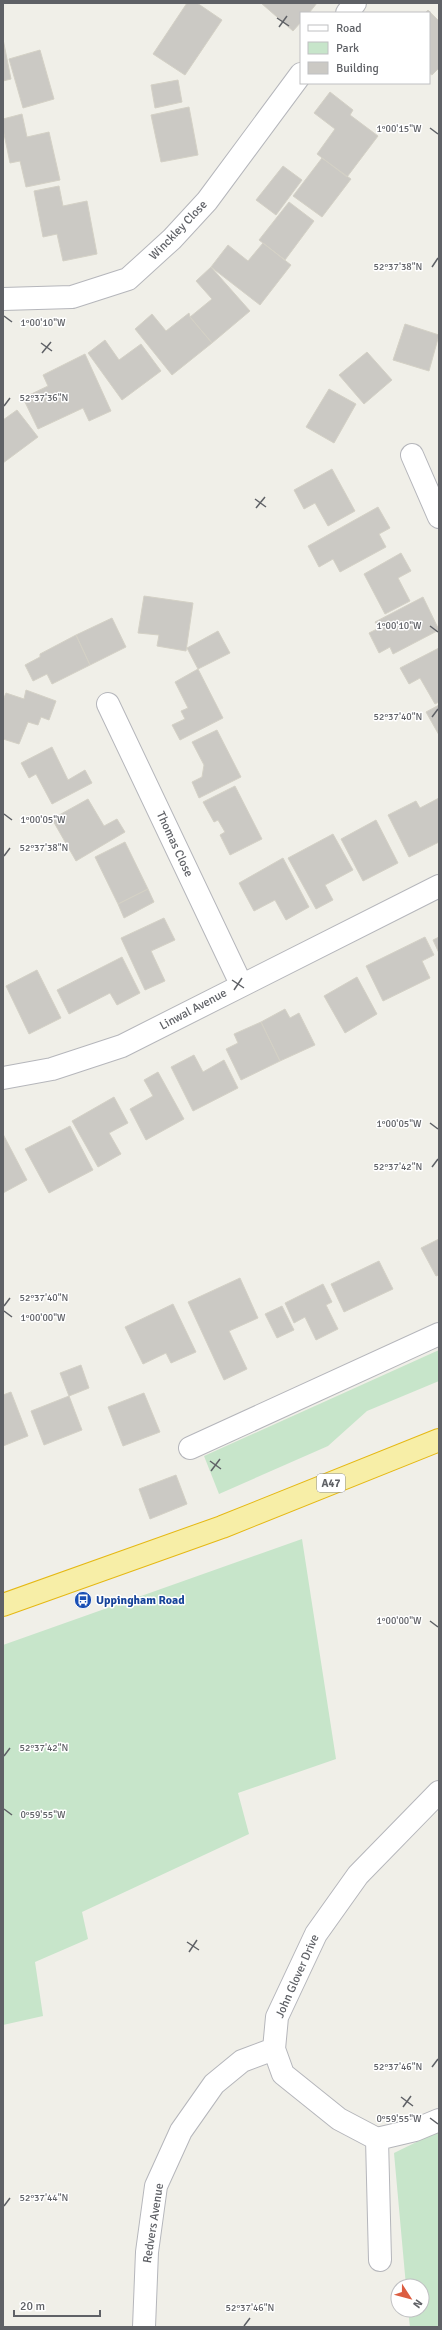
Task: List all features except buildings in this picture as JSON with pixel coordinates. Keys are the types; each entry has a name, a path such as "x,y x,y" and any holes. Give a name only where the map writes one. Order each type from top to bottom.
{"highway":[{"name":"A47","path":"3,1605 222,1527 439,1440"}],"street":[{"path":"348,12 355,3"},
{"name":"Winckley Close","path":"3,299 72,297 128,279 172,239 207,201 300,75"},
{"path":"412,455 439,517"},
{"name":"Thomas Close","path":"108,704 241,984"},
{"name":"Linwal Avenue","path":"3,1078 52,1069 122,1046 241,984 439,886"},
{"path":"190,1448 439,1334"},
{"name":"John Glover Drive","path":"377,2139 339,2119 283,2074 274,2049 277,2017 316,1934 358,1875 439,1792"},
{"name":"Redvers Avenue","path":"144,2327 147,2252 156,2186 178,2138 214,2084 242,2061 274,2049"},
{"path":"380,2260 377,2139 415,2130 439,2120"}],"green space":[{"path":"439,1350 439,1381 367,1411 328,1446 219,1494 204,1456"},
{"path":"302,1539 336,1759 238,1793 249,1834 82,1912 88,1939 35,1962 43,2016 3,2025 3,1645"},
{"path":"439,2131 439,2327 410,2327 409,2318 430,2318 430,2278 405,2278 394,2153"}],"place":[{"name":"Uppingham Road","path":"83,1600"}]}
